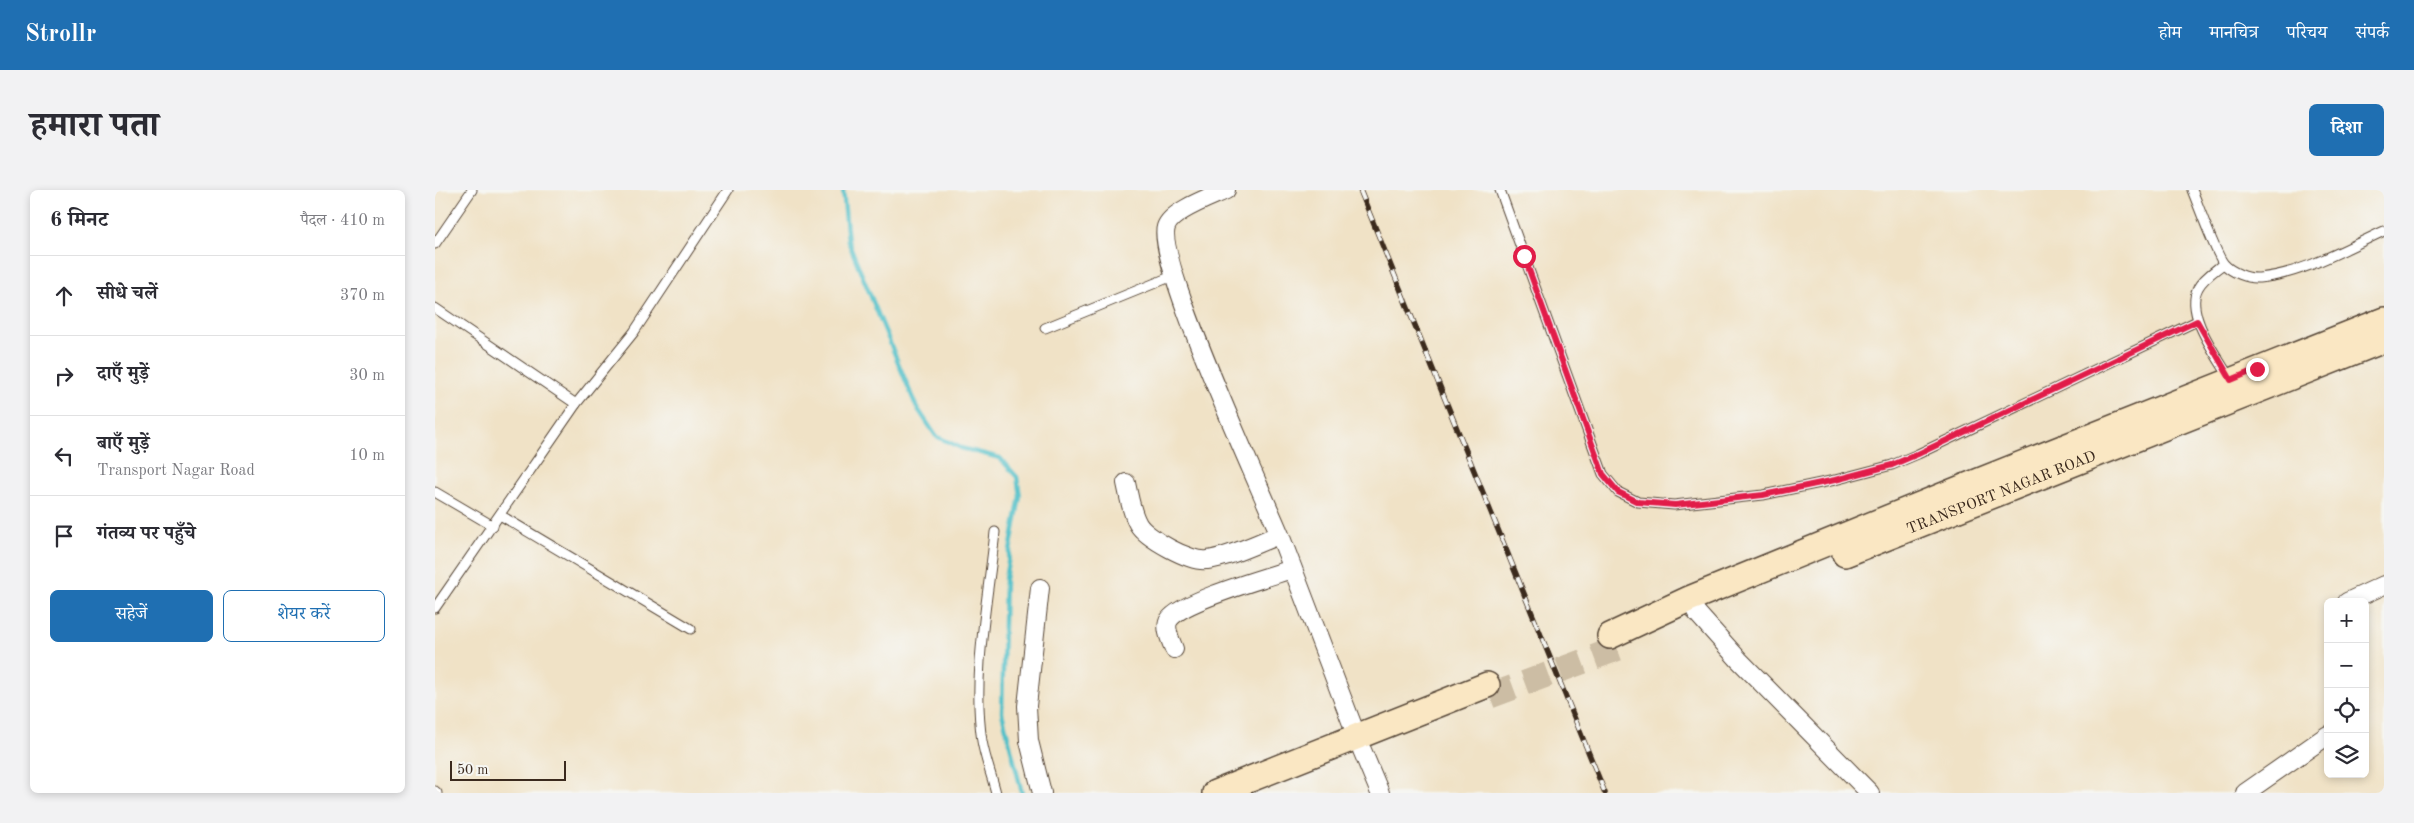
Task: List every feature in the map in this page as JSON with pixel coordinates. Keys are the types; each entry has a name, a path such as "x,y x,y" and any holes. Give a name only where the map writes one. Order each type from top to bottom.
{"main road":[{"name":"TRANSPORT NAGAR ROAD","path":"1615,642 1693,606 2231,380 2384,320"},
{"name":"TRANSPORT NAGAR ROAD","path":"1693,606 2384,340"},
{"path":"1255,793 1359,744 1489,690"},
{"path":"1215,793 1359,744"}],"street":[{"path":"1226,190 1181,211 1166,226 1166,245 1187,313 1279,535 1359,744 1380,793"},
{"path":"1125,483 1137,523 1143,531 1194,560 1208,560 1279,535"},
{"path":"1174,649 1167,625 1169,619 1179,612 1198,601 1292,569"},
{"path":"2356,598 2384,585"},
{"path":"1040,588 1027,706 1029,740 1042,793"},
{"path":"1693,606 1739,660 1870,793"},
{"path":"2245,793 2324,738"}],"lane":[{"path":"435,244 472,190"},
{"path":"435,608 576,404 634,332 728,190"},
{"path":"1500,190 1603,474 1618,492 1638,502 1675,505 1763,495 1835,480 1892,465 2026,404 2197,321"},
{"path":"2192,190 2223,264 2241,275 2257,278 2281,273 2309,264 2384,231"},
{"path":"2223,264 2199,285 2195,300 2197,321 2231,380"},
{"path":"1045,328 1175,275"},
{"path":"435,308 576,404"},
{"path":"435,492 493,526"},
{"path":"501,515 691,629"},
{"path":"995,532 980,669 980,714 983,742 996,793"}],"waterway":[{"path":"843,190 848,241 916,406 936,436 961,448 1000,458 1017,477 1020,496 1005,579 1002,713 1022,793"}],"tunnel":[{"path":"1490,696 1619,648"}],"railway":[{"path":"1360,190 1605,793"}],"route":[{"path":"1524,256 1603,474 1618,492 1638,502 1675,505 1763,495 1835,480 1892,465 2094,372 2197,321 2231,380 2257,369"}]}
